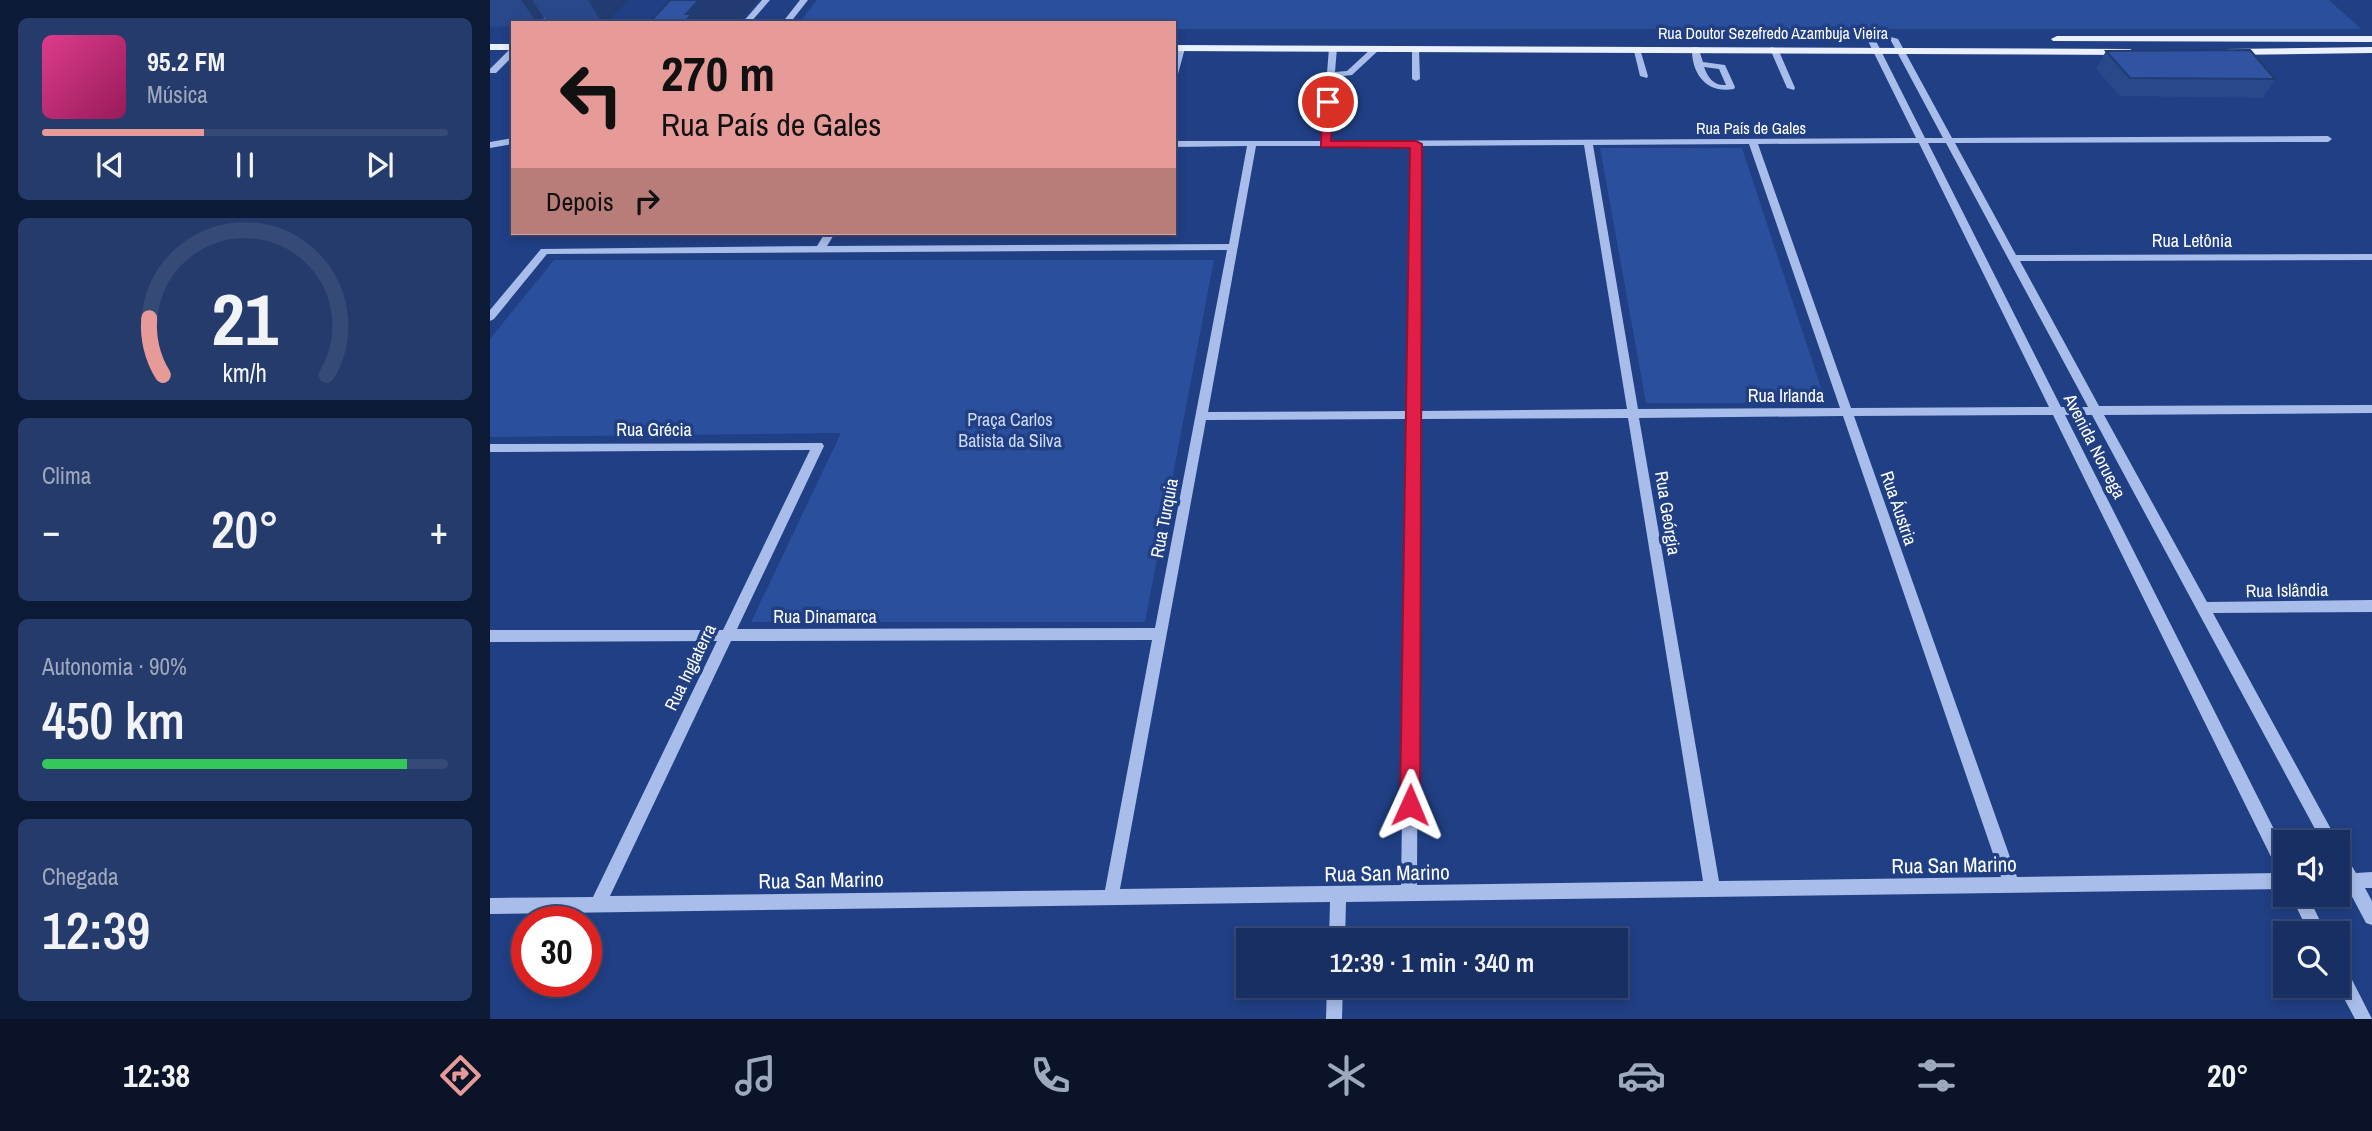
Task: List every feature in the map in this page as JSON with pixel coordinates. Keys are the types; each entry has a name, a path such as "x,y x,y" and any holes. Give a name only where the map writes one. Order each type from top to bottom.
{"main road":[{"path":"490,37 511,37"},
{"name":"Rua Doutor Sezefredo Azambuja Vieira","path":"1177,45 1897,44 2372,38"},
{"name":"Rua Doutor Sezefredo Azambuja Vieira","path":"1177,45 1376,49 1774,49 1874,44"},
{"name":"Rua Doutor Sezefredo Azambuja Vieira","path":"1897,44 2267,53 2372,50"},
{"path":"490,47 511,49"}],"street":[{"path":"544,21 569,0"},
{"path":"748,21 766,0"},
{"path":"788,21 804,0"},
{"name":"Avenida Noruega","path":"1874,44 2273,844"},
{"name":"Avenida Noruega","path":"1897,44 2323,830"},
{"path":"1325,144 1333,48"},
{"path":"1329,75 1349,73 1376,49"},
{"path":"1415,49 1416,79"},
{"path":"1636,49 1644,76"},
{"path":"1695,49 1700,64"},
{"path":"1774,49 1791,88"},
{"path":"491,72 511,51"},
{"name":"Rua País de Gales","path":"1176,144 2328,139"},
{"path":"490,145 511,141"},
{"name":"Rua Áustria","path":"1753,142 2012,885"},
{"name":"Rua Geórgia","path":"1588,143 1712,889"},
{"path":"1409,893 1416,144"},
{"name":"Rua Turquia","path":"1111,897 1252,145"},
{"path":"820,249 829,235"},
{"path":"490,317 544,251 1233,247"},
{"name":"Rua Letônia","path":"2012,258 2372,257"},
{"name":"Rua Irlanda","path":"1201,416 2372,409"},
{"name":"Rua Grécia","path":"490,448 818,446"},
{"name":"Rua Inglaterra","path":"597,904 818,446"},
{"name":"Rua Islândia","path":"2202,608 2372,606"},
{"name":"Rua Dinamarca","path":"490,636 1160,634"},
{"path":"2350,881 2372,880"},
{"name":"Rua San Marino","path":"490,906 2273,881"},
{"path":"2350,888 2372,917"},
{"path":"1337,928 1338,894"},
{"path":"2350,993 2364,1019"},
{"path":"1334,1019 1335,998"}],"green space":[{"path":"817,0 2329,0 2361,29 1176,29 1176,21 801,21"},
{"path":"1600,148 1742,148 1826,403 1646,403"},
{"name":"Praça Carlos Batista da Silva","path":"554,260 1214,260 1145,622 751,622 841,433 490,437 490,339"}],"building":[{"path":"670,0 699,0 686,14 692,14 686,21 651,21"},
{"path":"2250,50 2275,79 2130,78 2106,51"}],"route":[{"path":"1328,102 1325,144 1416,144 1410,805"}]}
